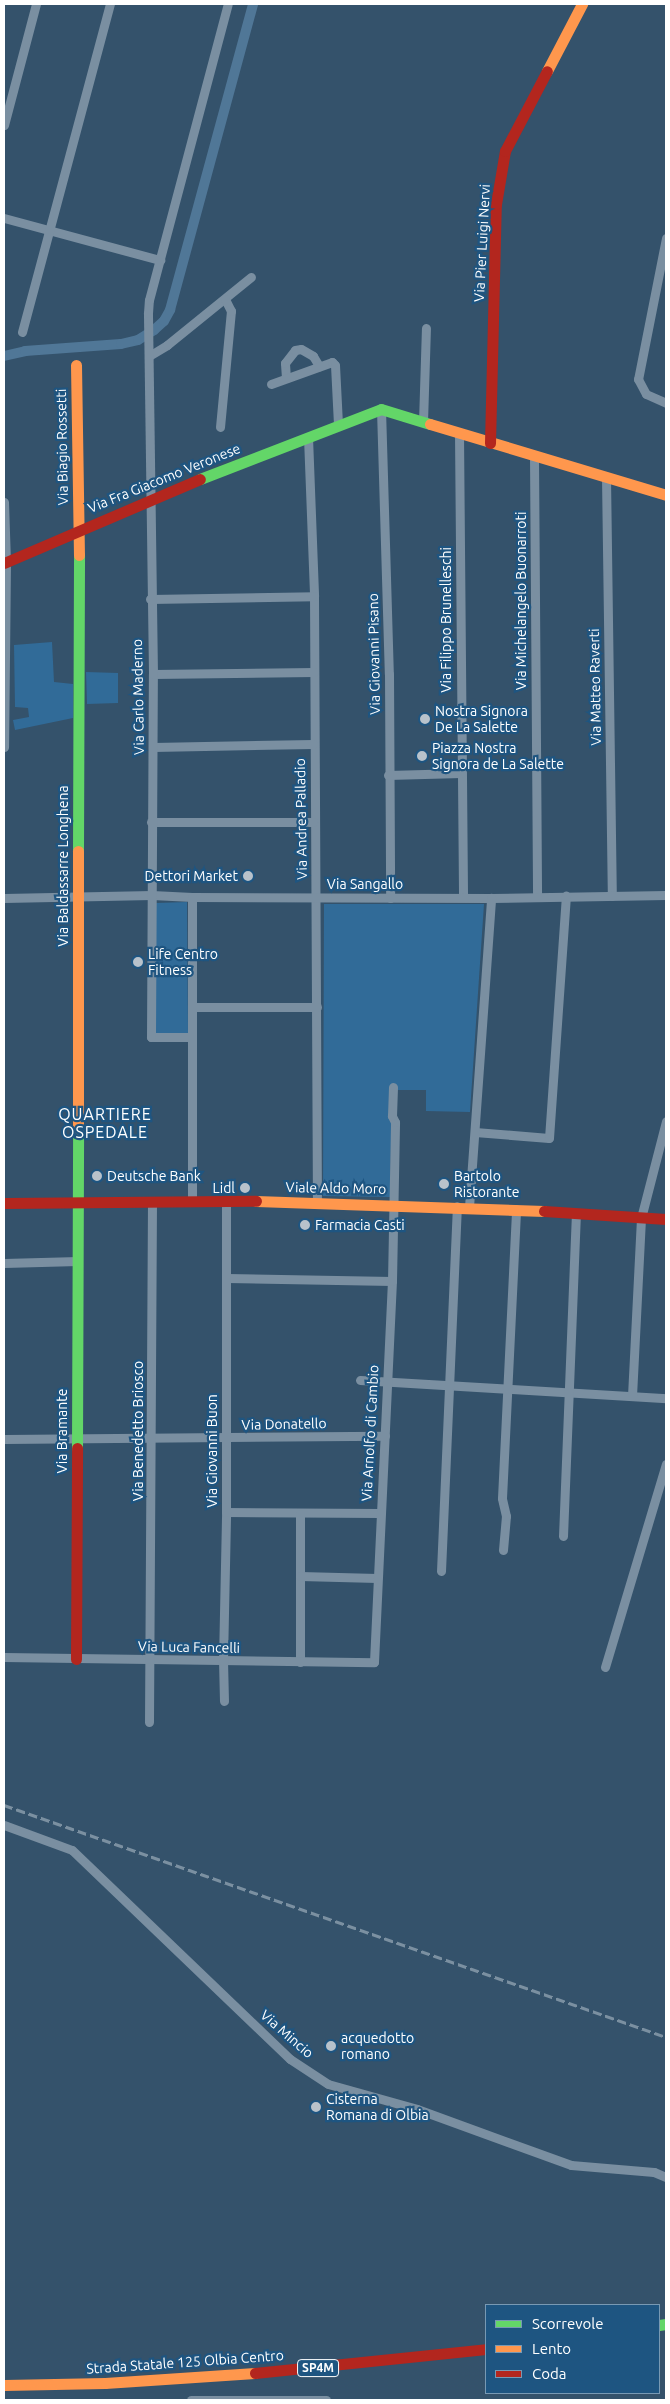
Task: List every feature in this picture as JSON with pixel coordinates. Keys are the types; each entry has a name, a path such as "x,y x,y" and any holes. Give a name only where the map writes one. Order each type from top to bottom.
{"street":[{"path":"4,125 36,4"},
{"path":"22,332 110,4"},
{"name":"Via Carlo Maderno","path":"192,1037 150,1037 153,747 148,313 149,300 228,4"},
{"name":"Via Pier Luigi Nervi","path":"490,442 496,204 505,151 582,4"},
{"path":"4,218 160,260"},
{"path":"666,238 638,378 646,394 666,402"},
{"path":"149,352 167,345 250,277"},
{"path":"220,427 231,311 225,299"},
{"path":"423,422 426,328"},
{"path":"286,378 284,363 295,350 301,349 313,356 319,366"},
{"path":"271,384 332,362 335,365 338,424"},
{"name":"Via Biagio Rossetti","path":"76,365 79,529"},
{"path":"381,409 666,495"},
{"name":"Via Fra Giacomo Veronese","path":"5,563 149,499 338,424 381,409"},
{"name":"Via Giovanni Pisano","path":"381,409 389,674 390,898"},
{"name":"Via Filippo Brunelleschi","path":"459,432 463,897"},
{"name":"Via Andrea Palladio","path":"308,436 314,596 313,822 316,898 317,1202"},
{"name":"Via Michelangelo Buonarroti","path":"534,456 537,896"},
{"name":"Via Matteo Raverti","path":"606,477 612,896"},
{"path":"4,502 4,748"},
{"name":"Via Baldassarre Longhena","path":"79,529 79,1203"},
{"path":"150,599 314,596"},
{"path":"152,674 314,672"},
{"path":"153,747 313,744"},
{"path":"388,775 461,773"},
{"path":"151,822 313,822"},
{"name":"Via Sangallo","path":"4,898 152,895 192,898 491,898 666,895"},
{"path":"475,1132 549,1138 566,896"},
{"path":"192,898 192,1200"},
{"path":"470,1207 491,898"},
{"path":"193,1007 317,1008"},
{"name":"Via Arnolfo di Cambio","path":"374,1662 392,1281 394,1204 393,1087"},
{"path":"632,1396 641,1218 666,1121"},
{"name":"Viale Aldo Moro","path":"4,1203 192,1200 317,1202 457,1206 666,1219"},
{"name":"Via Benedetto Briosco","path":"149,1722 152,1201"},
{"name":"Via Giovanni Buon","path":"224,1701 226,1201"},
{"name":"Via Bramante","path":"76,1659 79,1203"},
{"path":"441,1570 457,1206"},
{"path":"503,1550 506,1516 502,1498 516,1209"},
{"path":"563,1536 576,1213"},
{"path":"4,1263 78,1261"},
{"path":"227,1278 392,1281"},
{"path":"360,1380 666,1398"},
{"name":"Via Donatello","path":"4,1439 225,1439 385,1436"},
{"path":"605,1667 666,1464"},
{"path":"226,1512 300,1514 380,1513"},
{"path":"300,1514 300,1662"},
{"path":"300,1576 377,1578"},
{"name":"Via Luca Fancelli","path":"4,1657 374,1662"},
{"name":"Via Mincio","path":"4,1825 72,1850 290,2060 328,2084 417,2109 571,2165 654,2172 666,2177"},
{"name":"Strada Statale 125 Olbia Centro","path":"4,2385 105,2383 271,2372 485,2349"},
{"path":"191,2400 326,2400"}],"shaded area":[{"path":"52,642 54,682 73,684 73,718 15,730 13,720 29,717 28,708 15,707 14,645"},
{"path":"86,672 118,673 118,703 87,704"},
{"path":"187,902 188,1033 155,1034 156,903"},
{"path":"324,904 484,904 470,1112 426,1111 426,1090 392,1090 390,1197 323,1196"}],"waterway":[{"path":"4,356 25,351 121,344 138,340 164,321 170,310 253,4"}],"railway":[{"path":"4,1805 666,2037"}],"traffic: fast":[{"path":"200,479 381,409 430,424"},
{"path":"78,851 79,555"},
{"path":"77,1448 78,1129"},
{"path":"660,2325 666,2324"}],"traffic: slow":[{"path":"547,71 582,4"},
{"path":"76,365 79,555"},
{"path":"430,424 666,495"},
{"path":"78,851 78,1129"},
{"path":"256,1201 544,1211"},
{"path":"4,2385 105,2383 255,2373"}],"traffic: jam":[{"path":"490,443 496,204 505,151 547,71"},
{"path":"4,563 200,479"},
{"path":"4,1203 256,1201"},
{"path":"544,1211 666,1219"},
{"path":"76,1659 77,1448"},
{"path":"255,2373 485,2349"}],"place":[{"name":"Nostra Signora De La Salette","path":"425,719"},
{"name":"Piazza Nostra Signora de La Salette","path":"422,756"},
{"name":"Dettori Market","path":"248,876"},
{"name":"Life Centro Fitness","path":"138,962"},
{"name":"Deutsche Bank","path":"97,1176"},
{"name":"Bartolo Ristorante","path":"444,1184"},
{"name":"Lidl","path":"245,1188"},
{"name":"Farmacia Casti","path":"305,1225"},
{"name":"acquedotto romano","path":"331,2046"},
{"name":"Cisterna Romana di Olbia","path":"316,2107"}],"district":[{"name":"QUARTIERE OSPEDALE","path":"105,1123"}]}
